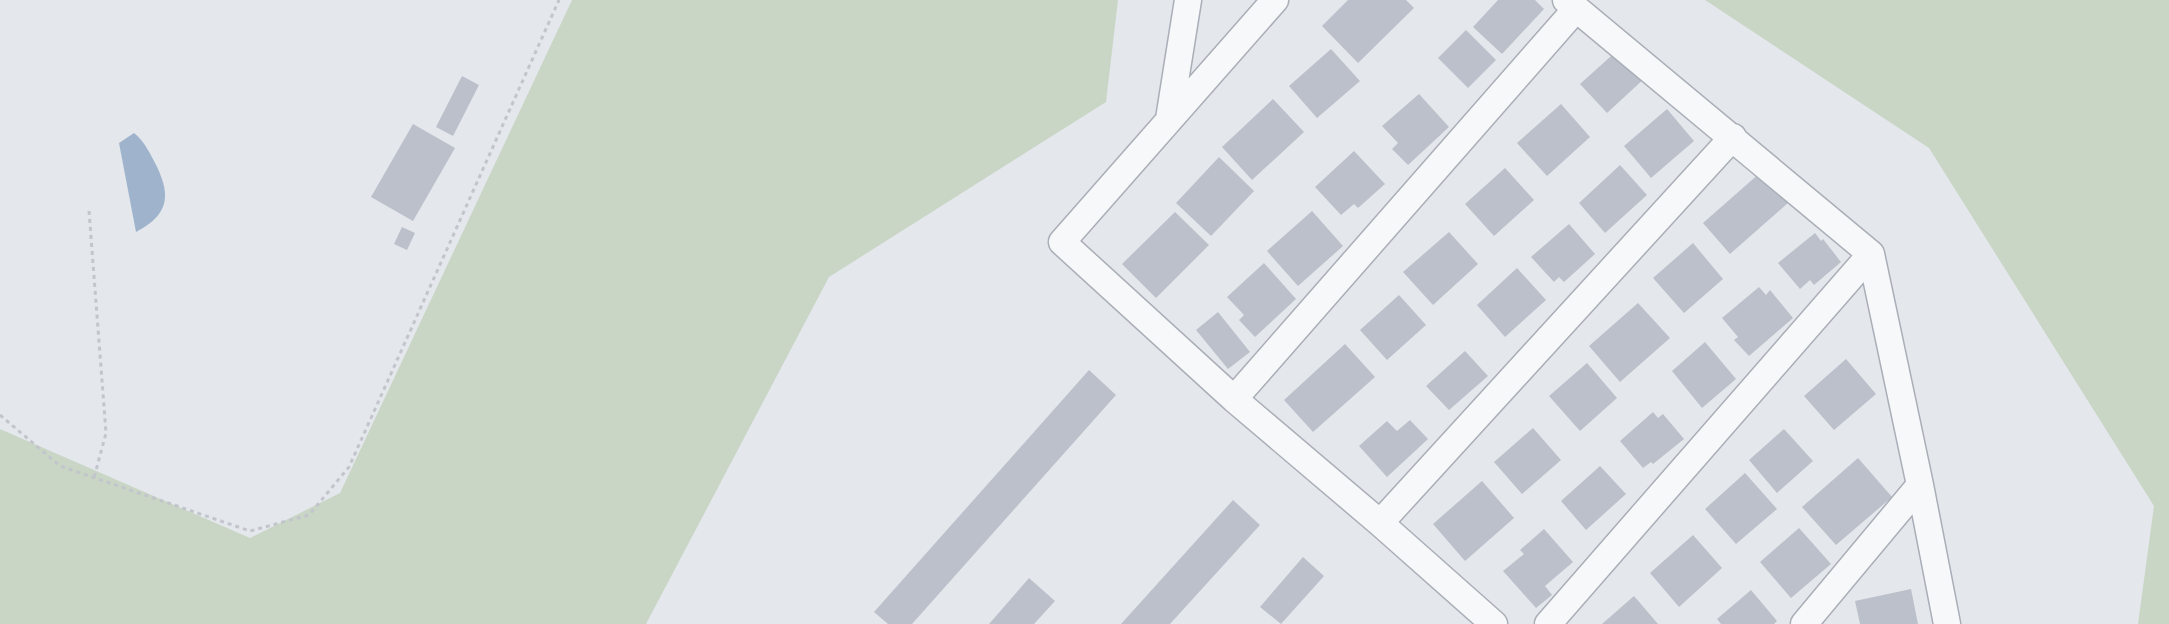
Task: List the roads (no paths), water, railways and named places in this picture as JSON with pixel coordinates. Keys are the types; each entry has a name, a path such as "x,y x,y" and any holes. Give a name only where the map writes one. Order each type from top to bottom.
{"street":[{"path":"1169,119 1188,0"},
{"path":"1275,0 1062,242 1234,399 1380,522 1494,624"},
{"path":"1234,399 1571,4 1733,137 1871,254 1920,485 1947,624"},
{"path":"1380,522 1733,137"},
{"path":"1548,624 1871,254"},
{"path":"1804,624 1920,485"}],"water":[{"path":"134,133 148,149 160,172 165,193 162,210 148,225 136,232 119,143"}]}
